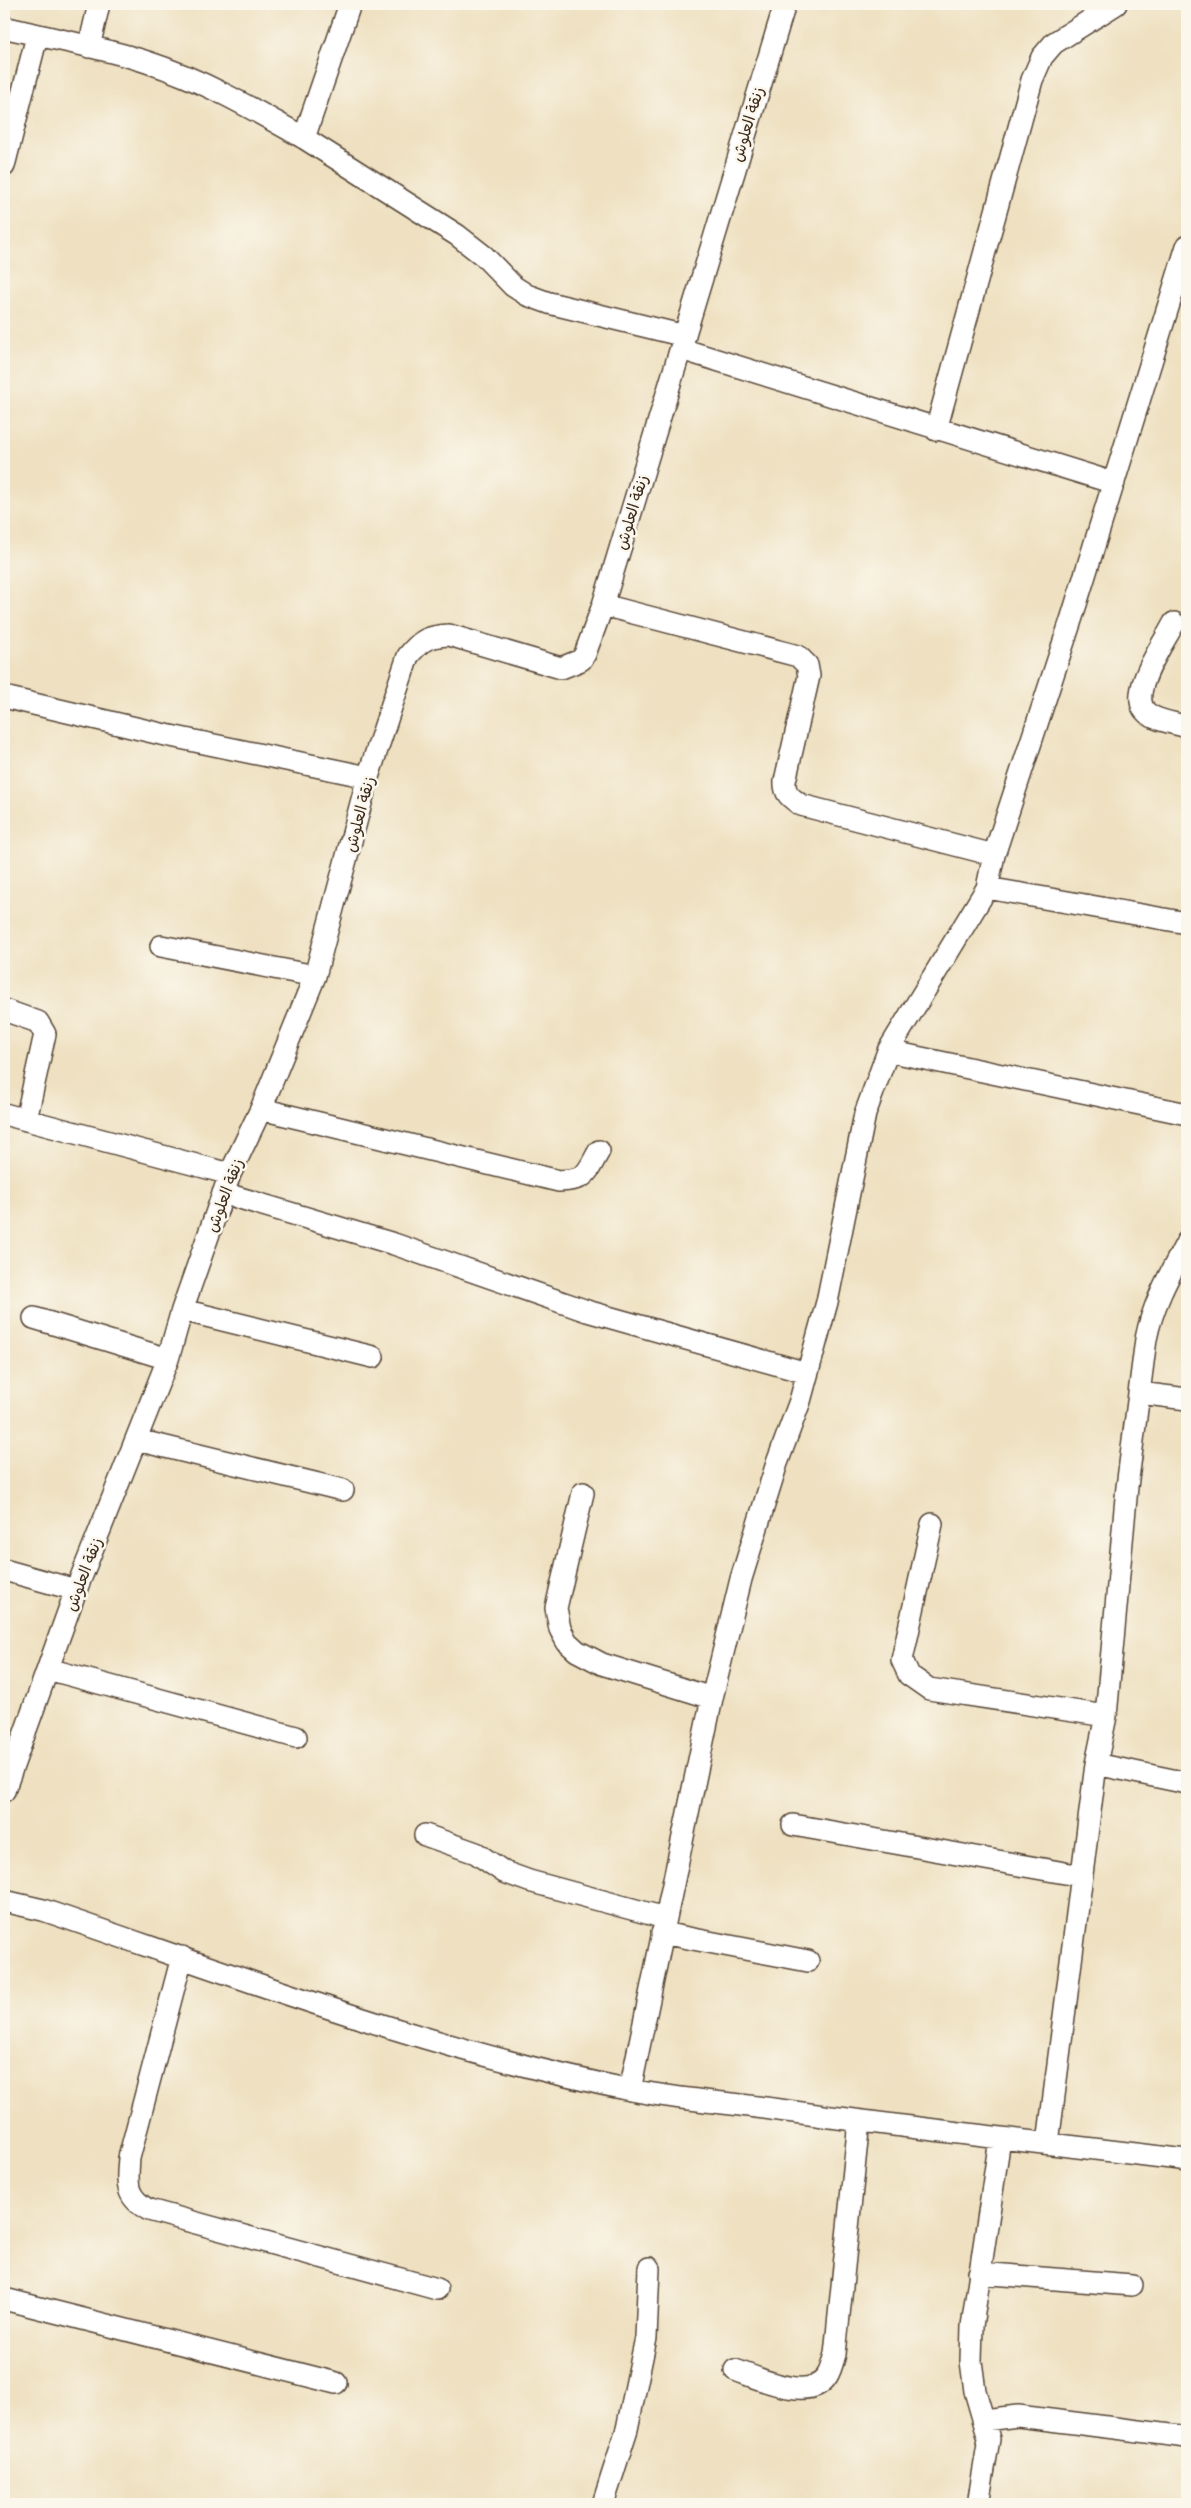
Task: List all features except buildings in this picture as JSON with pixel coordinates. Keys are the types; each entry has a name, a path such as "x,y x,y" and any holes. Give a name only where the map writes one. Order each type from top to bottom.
{"street":[{"path":"89,47 99,4"},
{"path":"304,138 350,4"},
{"name":"زنقة العلوش","path":"4,1791 76,1590 168,1359 182,1310 226,1183 261,1109 315,976 368,777 408,656 420,641 431,635 449,635 561,668 581,660 585,654 603,605 785,4"},
{"path":"936,430 1032,80 1042,57 1054,43 1116,4"},
{"path":"4,27 126,55 189,77 227,94 304,138 457,235 484,256 513,286 527,295 683,343 936,430 1114,483"},
{"path":"4,166 37,36"},
{"path":"630,2090 712,1698 741,1579 807,1373 827,1302 865,1114 888,1051 987,888 994,855 1114,483 1187,246"},
{"path":"603,605 798,656 807,665 809,676 785,781 784,789 789,797 801,805 994,855"},
{"path":"1174,624 1146,675 1139,698 1141,707 1149,715 1187,727"},
{"path":"4,697 161,734 368,777"},
{"path":"987,888 1187,923"},
{"path":"161,946 315,976"},
{"path":"4,1010 38,1022 45,1034 26,1120"},
{"path":"888,1051 1187,1114"},
{"path":"261,1109 559,1182 577,1180 587,1173 599,1152"},
{"path":"4,1114 226,1183 586,1311 807,1373"},
{"path":"1048,2143 1096,1764 1106,1716 1127,1487 1138,1393 1150,1316 1162,1288 1187,1242"},
{"path":"182,1310 373,1357"},
{"path":"34,1318 168,1359"},
{"path":"1138,1393 1187,1399"},
{"path":"137,1440 343,1490"},
{"path":"582,1493 556,1608 560,1629 567,1642 577,1651 602,1664 712,1698"},
{"path":"932,1524 902,1660 909,1675 929,1689 1106,1716"},
{"path":"4,1570 76,1590"},
{"path":"48,1669 296,1738"},
{"path":"1096,1764 1187,1783"},
{"path":"793,1825 1082,1876"},
{"path":"425,1835 476,1853 504,1872 664,1926 808,1961"},
{"path":"4,1901 44,1910 357,2016 462,2049 630,2090 675,2098 721,2102 1000,2139 1187,2160"},
{"path":"182,1957 129,2158 128,2179 130,2194 137,2204 150,2210 437,2289"},
{"path":"735,2370 796,2390 818,2384 826,2376 835,2354 859,2121"},
{"path":"978,2504 989,2439 975,2391 971,2362 972,2326 1000,2139"},
{"path":"603,2504 627,2429 646,2338 649,2268"},
{"path":"979,2273 1132,2285"},
{"path":"4,2299 336,2383"},
{"path":"984,2420 1018,2416 1187,2437"}]}
